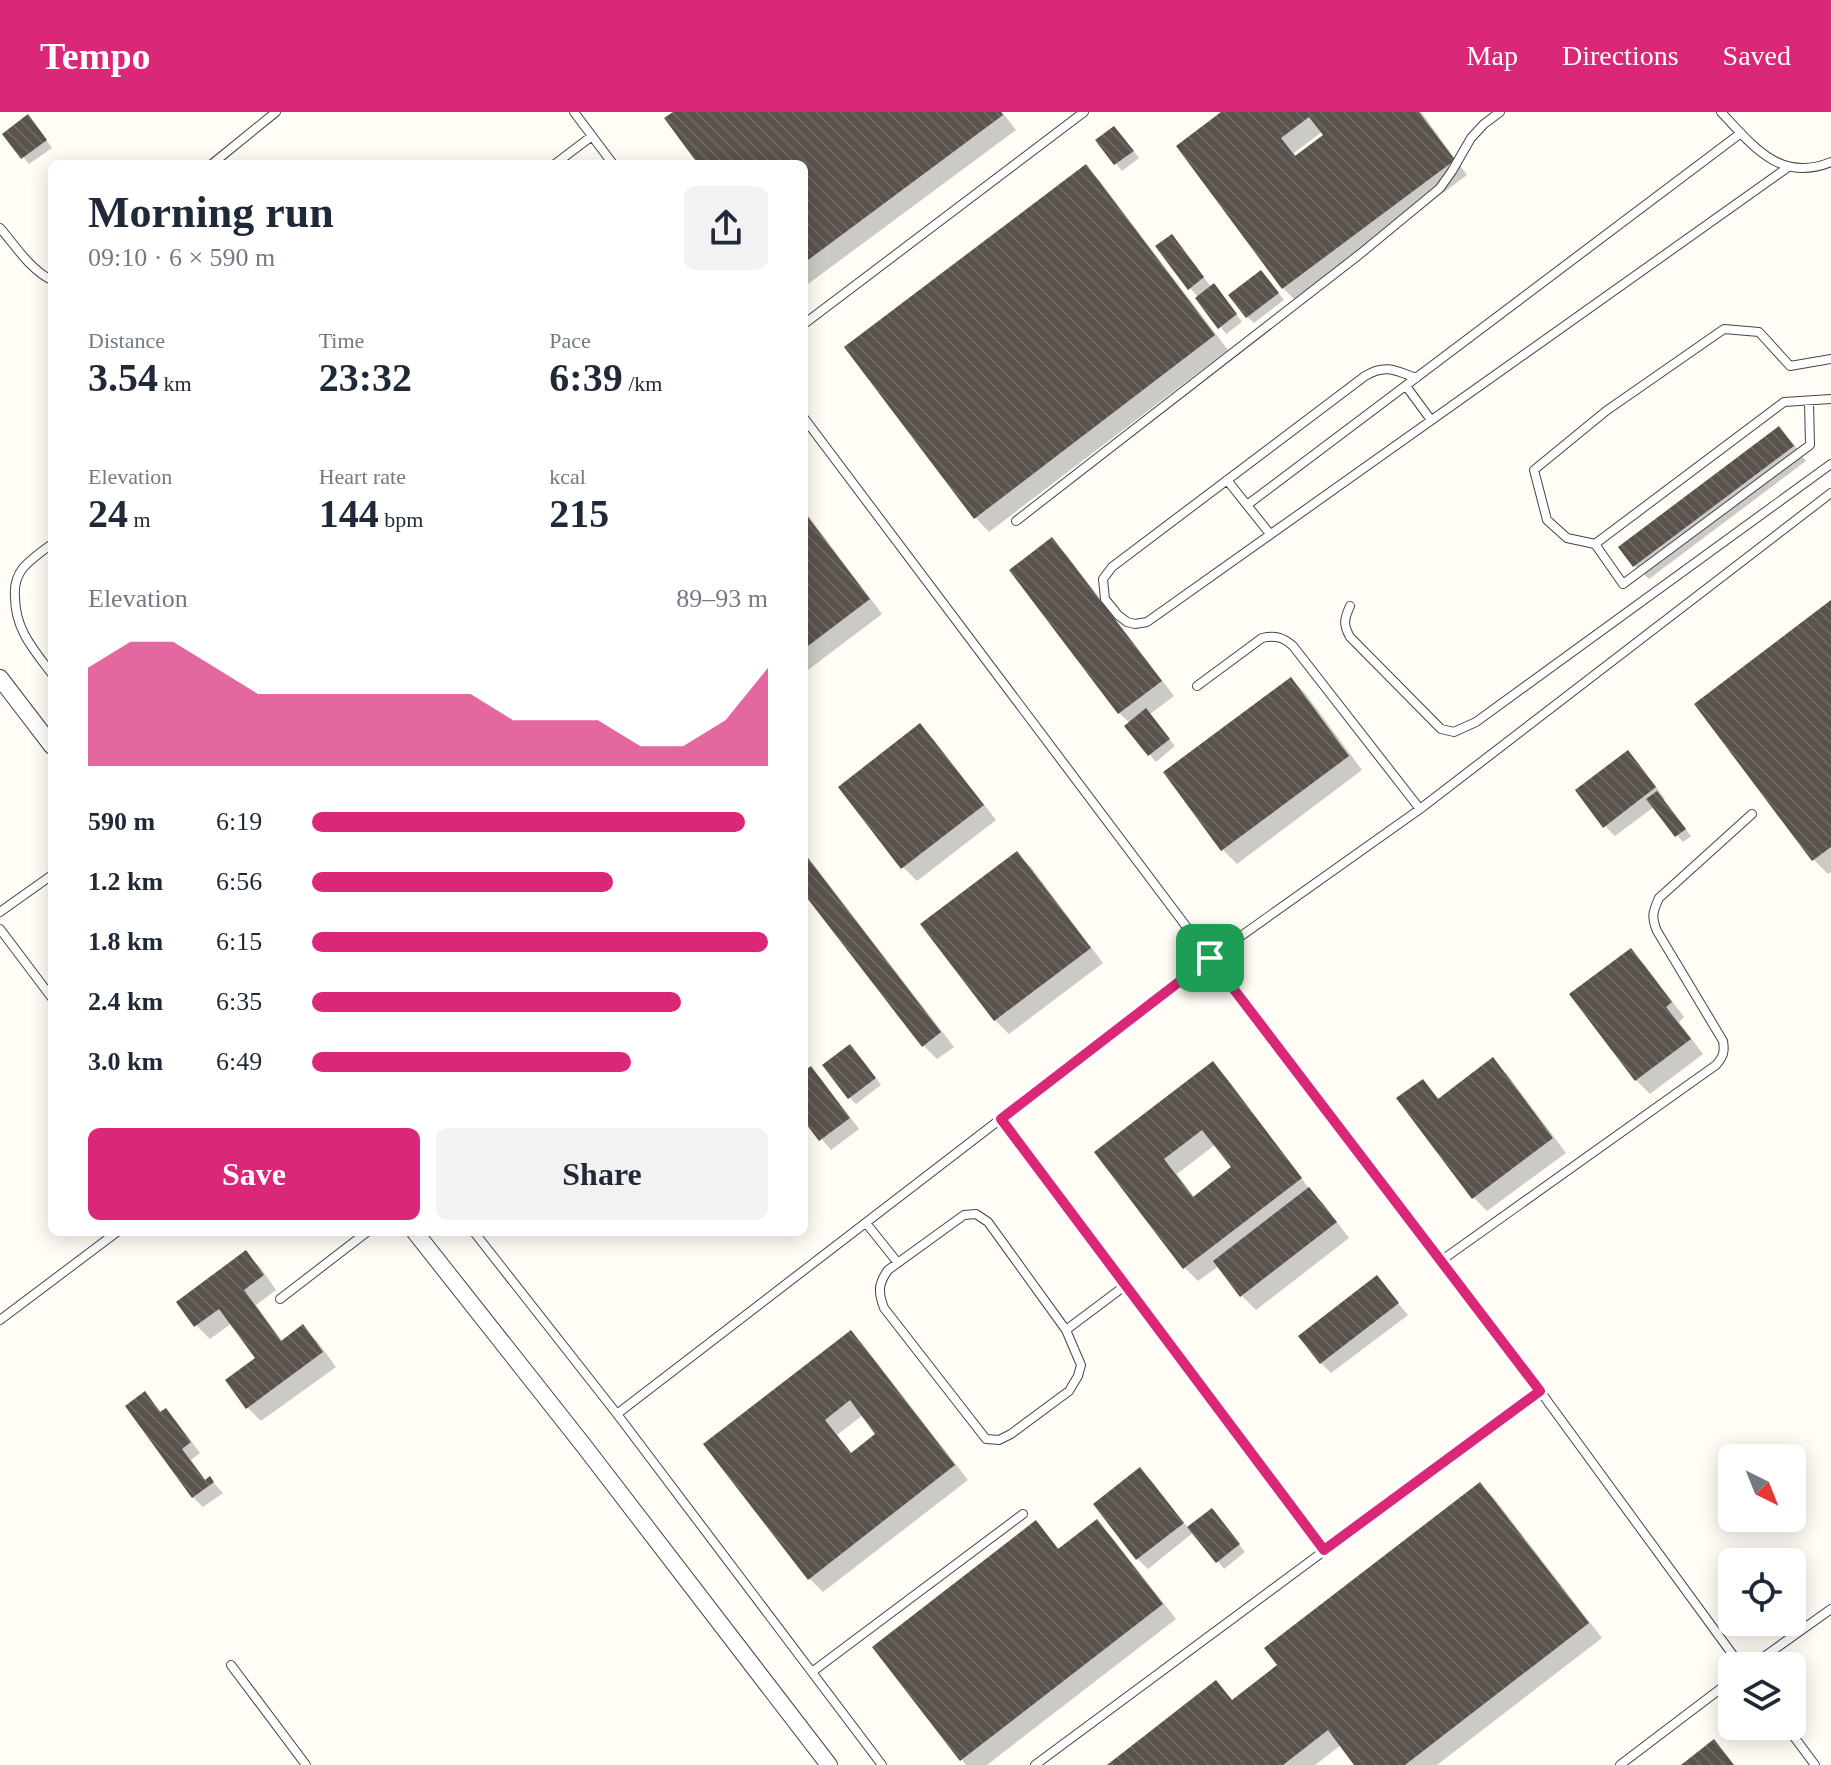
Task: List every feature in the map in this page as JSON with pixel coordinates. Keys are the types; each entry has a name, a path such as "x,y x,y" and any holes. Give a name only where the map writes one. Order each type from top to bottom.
{"street":[{"path":"0,678 48,741"},
{"path":"418,1236 829,1765"}],"lane":[{"path":"217,160 276,112"},
{"path":"574,112 610,160"},
{"path":"808,321 1084,112"},
{"path":"1016,521 1440,188 1471,138 1500,112"},
{"path":"1721,112 1769,158 1787,168 1816,168 1831,162"},
{"path":"1247,505 1741,133"},
{"path":"560,160 592,136"},
{"path":"1416,378 1385,368 1374,370 1112,567 1103,579 1105,599 1127,622 1147,622 1787,168"},
{"path":"0,228 48,280"},
{"path":"1809,402 1810,445 1623,584 1595,544 1567,538 1547,520 1534,470 1606,411 1724,329 1759,332 1790,366 1831,359"},
{"path":"1406,386 1431,420"},
{"path":"1595,544 1784,402 1831,399"},
{"path":"808,423 1210,958 1442,1260 1731,1652"},
{"path":"1350,606 1344,628 1350,637 1441,729 1454,732 1476,722 1831,464"},
{"path":"1227,480 1270,534"},
{"path":"617,1414 1210,958 1420,809 1831,493"},
{"path":"48,547 22,569 14,584 19,627 48,669"},
{"path":"1197,686 1262,638 1273,635 1285,639 1420,809"},
{"path":"1442,1260 1723,1057 1723,1041 1657,931 1652,920 1653,910 1659,898 1752,814"},
{"path":"0,912 48,878"},
{"path":"0,929 48,993"},
{"path":"1001,1119 1324,1550"},
{"path":"976,1214 988,1222 1066,1330 1081,1365 1069,1391 1011,1434 999,1440 986,1439 884,1308 879,1295 879,1282 888,1270 964,1215 976,1214"},
{"path":"866,1223 898,1263"},
{"path":"0,1320 112,1236"},
{"path":"280,1299 362,1236"},
{"path":"477,1236 617,1414 882,1765"},
{"path":"1066,1330 1126,1285"},
{"path":"1035,1765 1540,1391"},
{"path":"812,1672 1023,1514"},
{"path":"1771,1652 1831,1609"},
{"path":"231,1665 306,1765"},
{"path":"1620,1765 1718,1691"},
{"path":"1796,1740 1815,1765"}],"building":[{"path":"673,112 1001,112 1003,115 808,260 808,160 695,160 664,118"},
{"path":"1221,112 1419,112 1455,160 1282,289 1176,146","holes":["1309,117 1323,135 1295,156 1281,138"]},
{"path":"28,114 47,140 21,159 2,134"},
{"path":"1114,126 1134,151 1114,165 1095,140"},
{"path":"1086,164 1215,335 974,519 844,347"},
{"path":"1172,234 1204,277 1188,290 1155,246"},
{"path":"1261,270 1279,293 1246,318 1228,295"},
{"path":"1214,283 1237,314 1218,329 1195,298"},
{"path":"1779,426 1794,446 1633,567 1618,547"},
{"path":"808,517 870,599 808,646"},
{"path":"1052,537 1162,681 1118,714 1009,570"},
{"path":"1831,600 1831,847 1812,861 1694,704"},
{"path":"1291,677 1349,756 1221,851 1163,772"},
{"path":"1146,708 1170,739 1148,756 1124,726"},
{"path":"920,723 984,805 901,869 838,787"},
{"path":"1628,750 1656,787 1603,828 1575,790"},
{"path":"1657,791 1686,829 1675,837 1646,799"},
{"path":"1017,851 1091,948 994,1021 920,924"},
{"path":"808,858 941,1032 922,1047 808,899"},
{"path":"1631,948 1672,1002 1666,1007 1691,1039 1635,1081 1569,994"},
{"path":"850,1044 876,1078 848,1099 822,1065"},
{"path":"1493,1057 1553,1138 1472,1199 1396,1098 1423,1079 1438,1099"},
{"path":"1213,1061 1302,1178 1183,1269 1094,1152","holes":["1202,1130 1231,1167 1193,1197 1164,1159"]},
{"path":"811,1066 850,1118 819,1141 808,1126 808,1068"},
{"path":"1309,1187 1337,1222 1240,1297 1213,1261"},
{"path":"246,1250 264,1275 244,1290 281,1341 303,1324 323,1352 246,1409 225,1380 255,1358 219,1309 194,1327 176,1302"},
{"path":"1377,1275 1399,1303 1320,1364 1298,1336"},
{"path":"851,1330 955,1465 808,1580 703,1444","holes":["850,1400 875,1434 851,1453 825,1420"]},
{"path":"145,1391 160,1412 166,1408 191,1442 182,1449 205,1480 210,1476 214,1482 192,1498 125,1406"},
{"path":"1140,1467 1184,1523 1136,1560 1093,1504"},
{"path":"1480,1482 1589,1623 1405,1765 1354,1765 1328,1730 1283,1765 1107,1765 1216,1680 1232,1700 1277,1665 1264,1648"},
{"path":"1212,1508 1240,1544 1216,1563 1187,1527"},
{"path":"1097,1519 1163,1604 960,1761 872,1647 1036,1520 1058,1549"},
{"path":"1714,1739 1734,1765 1681,1765"}],"route":[{"path":"1210,958 1540,1391 1324,1550 1001,1119 1210,958"}]}
